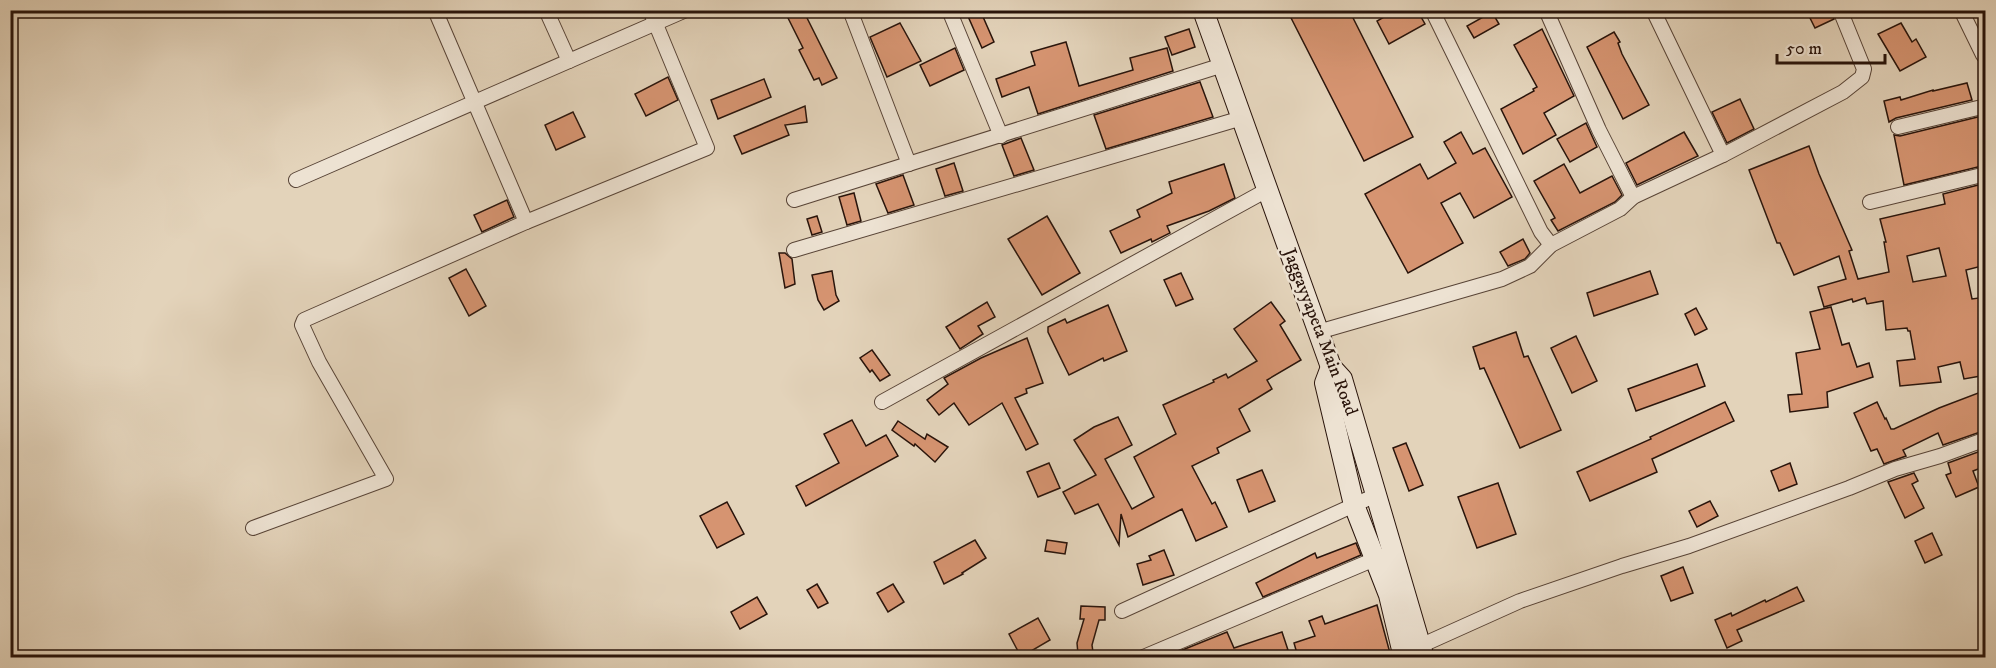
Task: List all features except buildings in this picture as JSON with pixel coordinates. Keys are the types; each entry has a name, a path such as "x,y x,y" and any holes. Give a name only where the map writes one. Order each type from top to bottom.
{"main road":[{"name":"Jaggayyapeta Main Road","path":"1203,10 1331,367 1342,379 1422,652"},
{"path":"1331,367 1325,383 1354,505 1389,595 1404,657"}],"street":[{"path":"435,10 526,222"},
{"path":"546,10 569,61"},
{"path":"253,528 386,479 319,362 302,326 304,320 526,222 707,148 650,10"},
{"path":"296,180 686,10"},
{"path":"850,10 909,164"},
{"path":"949,10 1001,136"},
{"path":"1432,10 1541,232 1551,244"},
{"path":"1546,10 1599,130 1632,197"},
{"path":"1653,10 1723,155"},
{"path":"1318,332 1502,279 1530,266 1551,244 1620,209 1632,197 1723,155 1843,92 1862,77 1864,69 1840,10"},
{"path":"1960,10 1983,55 1986,54"},
{"path":"794,200 1223,65"},
{"path":"1898,127 1986,106"},
{"path":"794,250 1242,118"},
{"path":"1870,202 1986,174"},
{"path":"882,402 1268,190"},
{"path":"1422,652 1520,601 1689,546 1895,469 1986,439"},
{"path":"1122,611 1376,495"},
{"path":"1141,657 1394,551"}]}
